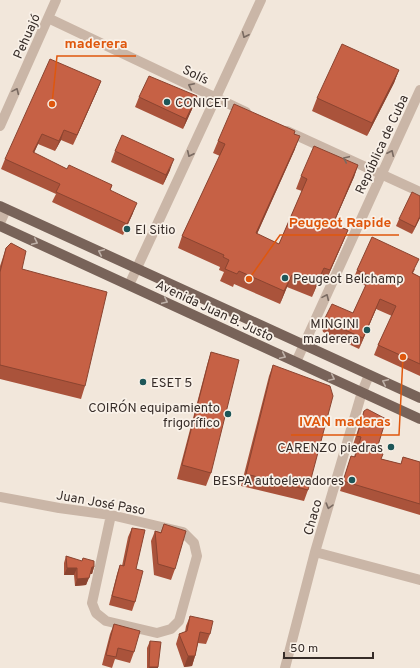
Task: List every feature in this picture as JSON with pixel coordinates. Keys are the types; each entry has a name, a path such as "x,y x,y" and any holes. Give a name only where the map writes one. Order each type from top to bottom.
{"main road":[{"name":"Avenida Juan B. Justo","path":"3,207 420,398"},
{"name":"Avenida Juan B. Justo","path":"0,224 420,419"}],"street":[{"name":"Pehuajó","path":"0,126 56,0"},
{"path":"129,285 261,0"},
{"name":"Solís","path":"48,18 259,118"},
{"name":"República de Cuba","path":"296,362 420,90"},
{"path":"280,128 420,192"},
{"path":"0,224 3,207"},
{"name":"Chaco","path":"284,668 315,552 362,392 369,375"},
{"name":"Juan José Paso","path":"0,496 59,508 111,515 183,532 194,543 197,556 179,620 171,629 157,633 106,621 96,613 92,603 111,515"},
{"path":"315,552 420,580"}],"building":[{"path":"342,44 399,70 372,123 317,98"},
{"path":"50,59 101,81 77,135 64,130 59,141 42,134 33,152 67,169 69,165 112,185 110,190 137,203 127,224 56,192 60,184 5,159"},
{"name":"CONICET","path":"149,76 197,96 186,119 139,97"},
{"path":"234,104 295,131 294,134 300,136 256,233 279,244 307,179 301,176 314,146 358,165 333,224 348,230 330,270 324,268 316,285 292,275 284,291 239,271 237,274 225,269 229,260 223,257 224,255 182,236 225,144 218,141"},
{"path":"122,135 174,159 166,175 115,151"},
{"path":"412,192 420,196 420,216 415,227 399,219"},
{"path":"372,237 419,259 412,273 420,277 420,364 378,345 396,306 380,299 363,338 327,322 325,318 332,304 353,313 370,276 357,270"},
{"path":"11,243 26,251 22,269 107,292 85,386 0,365 0,272 6,248"},
{"path":"211,352 239,360 211,473 182,465"},
{"path":"273,365 330,386 333,396 308,490 246,474"},
{"path":"367,409 386,419 376,452 383,454 381,459 401,464 403,457 420,462 420,504 343,481 351,456 355,457 361,437 357,436 364,411"},
{"path":"164,524 186,531 175,569 158,564 155,531 161,533"},
{"path":"132,528 145,530 136,569 143,571 135,602 112,596 120,565 124,566"},
{"path":"66,556 82,561 83,558 94,561 94,567 92,567 89,578 77,579 77,568 67,568"},
{"path":"190,616 213,621 210,634 200,632 195,656 188,656 179,634 187,631"},
{"path":"114,624 140,631 134,652 118,648 116,657 106,655"},
{"path":"150,641 161,642 158,667 149,667"}],"place":[{"name":"CONICET","path":"167,102"},
{"name":"maderera","path":"52,104"},
{"name":"El Sitio","path":"127,229"},
{"name":"Peugeot Belchamp","path":"285,278"},
{"name":"Peugeot Rapide","path":"249,279"},
{"name":"MINGINI maderera","path":"367,330"},
{"name":"IVAN maderas","path":"403,357"},
{"name":"ESET 5","path":"143,382"},
{"name":"COIRÓN equipamiento frigorífico","path":"228,414"},
{"name":"CARENZO piedras","path":"391,447"},
{"name":"BESPA autoelevadores","path":"352,480"}]}
